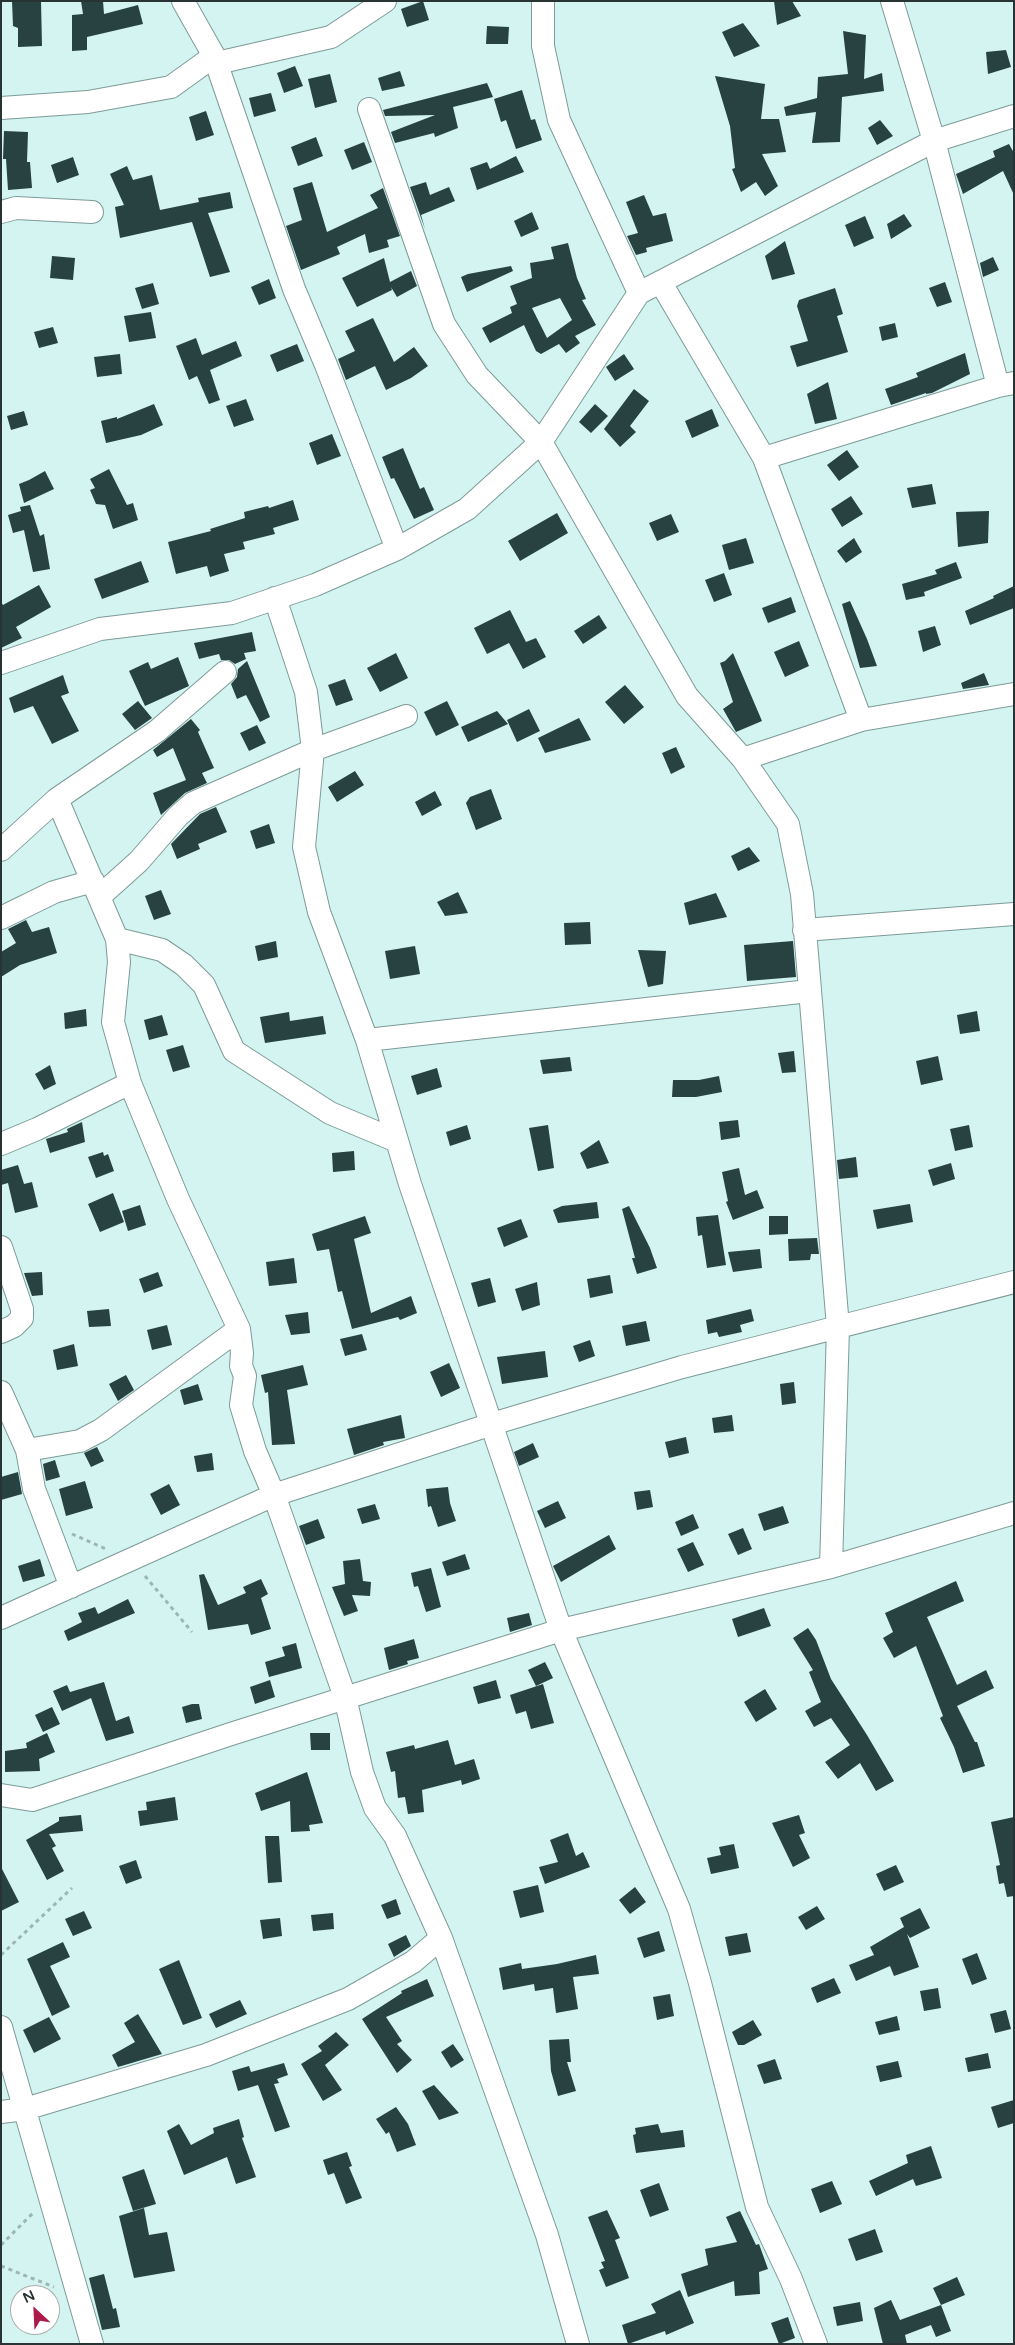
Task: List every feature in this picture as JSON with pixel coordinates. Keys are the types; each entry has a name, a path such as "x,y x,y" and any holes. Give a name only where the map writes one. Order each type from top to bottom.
{"street":[{"path":"183,1 213,60 294,289 326,365 397,549"},
{"path":"1,108 88,102 171,87 213,60 331,37 368,10 385,1"},
{"path":"543,1 543,46 559,120 639,293"},
{"path":"764,458 1006,385 892,1"},
{"path":"368,109 444,324 477,375 540,442 687,696 743,759 788,824 802,894 838,1327 831,1567"},
{"path":"1,663 100,629 232,613 315,584 397,549 467,509 540,442 639,293 934,142 1014,116"},
{"path":"1,212 16,208 92,212"},
{"path":"661,283 764,458 861,720"},
{"path":"275,598 306,692 313,750 304,847 319,912 368,1040 397,1141 561,1630 679,1910 700,1983 757,2207 791,2279 816,2344"},
{"path":"1,850 57,799 157,731 225,672"},
{"path":"743,759 861,720 1014,694"},
{"path":"1,918 54,892 96,889 139,860 178,816 194,802 313,750 406,716"},
{"path":"57,799 117,940 119,962 113,1022 130,1083 178,1199 239,1329 242,1353 240,1366 244,1376 241,1405 255,1451 274,1495 345,1697 362,1772 375,1808 395,1836 441,1938 548,2235 578,2344"},
{"path":"804,930 1014,914"},
{"path":"117,940 162,950 184,966 204,986 234,1051 330,1113 397,1141"},
{"path":"368,1040 809,991"},
{"path":"1,1144 38,1129 130,1083"},
{"path":"1,1247 22,1309 22,1318 14,1326 1,1332"},
{"path":"1,1618 274,1495 492,1424 682,1366 1014,1282"},
{"path":"27,1450 80,1441 94,1434 239,1329"},
{"path":"1,1392 27,1450 34,1489 71,1587"},
{"path":"1,1795 32,1800 345,1697 561,1630 831,1567 1014,1513"},
{"path":"1,2112 25,2110 206,2055 348,1999 413,1962 441,1938"},
{"path":"1,2027 92,2344"}],"path":[{"path":"1,1955 72,1888"},
{"path":"1,2245 49,2197"},
{"path":"1,2266 78,2296"}],"building":[{"path":"12,1 41,1 42,46 18,47 18,28 13,26"},
{"path":"81,1 103,1 104,14 138,5 143,24 87,37 87,50 72,51 72,15 83,14"},
{"path":"423,1 429,20 407,27 401,9"},
{"path":"774,1 792,1 801,16 777,25"},
{"path":"743,23 760,46 734,57 722,32"},
{"path":"487,26 509,27 508,44 486,44"},
{"path":"843,31 866,35 864,79 882,73 884,91 842,97 840,142 812,143 816,112 786,116 784,107 817,98 818,77 848,74"},
{"path":"1006,50 1011,67 988,74 986,52"},
{"path":"295,66 303,86 284,93 277,73"},
{"path":"400,71 405,86 382,91 378,78"},
{"path":"330,74 337,102 315,108 308,79"},
{"path":"715,76 765,84 761,119 779,119 786,152 762,154 778,186 765,196 756,182 741,192 732,169 735,168 730,126"},
{"path":"487,83 493,97 453,107 458,128 435,137 434,133 395,143 391,132 435,115 385,116 383,110"},
{"path":"522,90 531,120 535,119 542,140 516,149 506,120 501,122 494,99"},
{"path":"271,93 276,111 254,117 249,98"},
{"path":"206,111 214,135 196,141 189,117"},
{"path":"880,120 893,136 877,145 868,128"},
{"path":"4,131 28,132 27,162 30,162 32,188 8,190 6,159 3,159"},
{"path":"316,137 323,156 298,166 291,147"},
{"path":"364,142 372,162 352,170 344,150"},
{"path":"1009,144 1014,153 1014,195 1003,171 963,194 956,174 995,157 993,151"},
{"path":"516,156 524,172 477,190 470,168 487,162 490,169"},
{"path":"73,157 79,175 57,183 51,165"},
{"path":"127,166 133,180 152,175 160,210 199,202 198,198 230,192 233,208 208,213 230,272 210,277 192,222 120,238 115,207 124,205 110,174"},
{"path":"312,182 327,232 378,208 370,195 383,188 400,236 387,240 389,247 369,253 365,234 337,247 340,254 301,270 286,226 302,220 293,188"},
{"path":"426,182 430,195 449,187 455,201 421,215 425,229 410,187"},
{"path":"644,195 653,216 666,213 673,241 646,248 647,252 636,255 627,236 638,233 626,202"},
{"path":"532,212 539,229 521,237 514,221"},
{"path":"904,214 912,226 891,239 887,224"},
{"path":"865,216 874,238 854,247 845,225"},
{"path":"785,241 795,274 772,280 765,256"},
{"path":"568,243 577,278 586,299 582,300 596,325 575,336 580,343 566,353 559,344 541,354 536,351 524,325 490,343 482,328 512,313 510,307 517,304 510,286 532,278 530,263 554,259 551,247","holes":["560,298 572,320 547,338 532,308"]},
{"path":"52,256 75,258 73,280 50,278"},
{"path":"993,257 999,270 983,277 980,263"},
{"path":"384,258 390,282 411,271 417,286 397,297 391,287 392,290 357,307 342,278"},
{"path":"511,266 513,271 467,292 461,277 468,274"},
{"path":"269,279 276,298 259,305 251,287"},
{"path":"945,282 952,302 937,307 929,288"},
{"path":"153,283 159,304 142,309 135,288"},
{"path":"835,288 843,314 837,316 848,352 797,367 790,346 808,341 797,306 799,300"},
{"path":"151,312 156,338 129,342 124,316"},
{"path":"373,318 394,362 414,347 428,366 411,378 386,390 375,366 346,380 338,359 355,351 345,331"},
{"path":"895,323 898,337 882,341 879,327"},
{"path":"53,327 58,343 39,348 34,332"},
{"path":"196,338 202,355 236,341 242,356 210,370 220,400 209,404 197,376 189,380 176,346"},
{"path":"297,344 304,361 277,372 270,355"},
{"path":"965,353 970,374 932,393 926,393 891,405 885,389 918,377 916,373"},
{"path":"120,354 122,374 97,377 94,357"},
{"path":"624,354 634,369 615,381 606,367"},
{"path":"828,382 837,419 815,424 807,394"},
{"path":"634,389 649,401 630,426 636,432 620,447 604,429"},
{"path":"246,399 254,420 234,427 226,406"},
{"path":"154,404 163,425 141,435 106,443 101,421 117,417 117,419"},
{"path":"595,404 608,416 591,433 579,422"},
{"path":"712,409 719,426 692,438 685,421"},
{"path":"24,411 28,425 11,430 7,416"},
{"path":"332,434 341,456 317,465 309,443"},
{"path":"403,448 420,489 424,487 434,510 414,519 394,478 391,479 382,457"},
{"path":"847,450 859,467 839,481 827,465"},
{"path":"109,469 127,505 133,503 138,520 113,529 105,505 96,504 90,490 95,488 90,479"},
{"path":"45,471 54,489 24,503 19,484"},
{"path":"932,484 936,504 912,508 907,488"},
{"path":"851,496 863,514 842,527 831,509"},
{"path":"293,500 299,520 273,528 275,534 243,542 245,549 224,554 229,571 210,577 207,566 176,574 168,542 211,531 210,529 245,518 244,512 268,506 269,508"},
{"path":"30,505 40,536 44,534 50,569 33,572 24,530 13,533 8,515 21,511 20,507"},
{"path":"989,511 988,543 958,547 956,512"},
{"path":"557,513 568,533 520,561 508,541"},
{"path":"671,514 679,532 657,541 649,523"},
{"path":"746,538 754,563 729,570 722,545"},
{"path":"854,538 862,552 846,563 837,551"},
{"path":"141,561 149,582 102,599 94,579"},
{"path":"956,562 962,578 924,592 925,596 906,600 902,584 937,574 935,570"},
{"path":"724,573 732,595 714,602 705,580"},
{"path":"39,585 51,607 16,627 22,638 1,648 1,602 3,605"},
{"path":"1014,586 1014,608 970,625 965,611 994,598 993,596"},
{"path":"791,597 796,612 768,623 762,608"},
{"path":"850,601 877,666 860,668 842,604"},
{"path":"510,610 526,642 536,638 546,657 523,669 509,643 487,654 474,628"},
{"path":"599,615 607,628 583,644 574,631"},
{"path":"935,626 941,645 923,652 918,631"},
{"path":"252,632 256,651 244,653 246,659 235,664 229,660 221,660 219,654 199,659 194,643"},
{"path":"799,641 809,666 785,677 774,652"},
{"path":"396,653 408,678 380,692 367,668"},
{"path":"733,653 762,721 736,732 723,709 733,702 720,663"},
{"path":"178,657 189,686 145,706 129,671 148,662 151,669"},
{"path":"247,661 270,717 260,722 246,695 237,699 231,684 237,677 238,669"},
{"path":"984,673 989,685 963,689 961,683"},
{"path":"63,675 69,693 61,696 79,731 52,744 33,706 14,713 9,698"},
{"path":"345,679 353,700 336,706 328,685"},
{"path":"625,685 644,707 624,724 605,702"},
{"path":"138,701 152,718 135,730 122,714"},
{"path":"447,701 459,725 436,736 424,712"},
{"path":"529,709 540,731 517,742 507,720"},
{"path":"497,711 508,724 468,742 461,727"},
{"path":"579,718 591,740 545,753 538,738"},
{"path":"191,719 200,730 198,732 214,768 202,773 207,783 185,793 161,815 153,793 186,780 173,748 157,757 153,750"},
{"path":"257,725 266,743 249,751 240,733"},
{"path":"676,747 685,767 671,774 662,753"},
{"path":"355,771 364,785 337,802 328,787"},
{"path":"491,789 502,819 476,830 466,803 470,797"},
{"path":"435,791 442,805 422,816 415,802"},
{"path":"216,807 227,832 198,844 200,849 177,859 171,844 200,814"},
{"path":"269,824 275,843 256,849 250,831"},
{"path":"749,847 760,861 738,871 731,856"},
{"path":"161,890 171,914 154,920 145,896"},
{"path":"458,892 468,913 445,916 437,902"},
{"path":"716,893 727,917 689,925 684,903"},
{"path":"26,920 32,932 49,927 57,953 20,965 1,977 1,952 16,943 8,929"},
{"path":"590,922 591,944 565,945 564,923"},
{"path":"276,941 278,957 258,961 255,946"},
{"path":"793,941 796,977 747,981 744,945"},
{"path":"415,946 420,974 390,979 385,951"},
{"path":"638,950 666,951 663,984 648,987"},
{"path":"86,1009 87,1026 65,1029 64,1013"},
{"path":"977,1011 980,1031 960,1034 957,1015"},
{"path":"289,1012 290,1021 323,1016 326,1034 265,1043 260,1017"},
{"path":"162,1015 168,1035 149,1040 144,1020"},
{"path":"183,1045 190,1067 173,1072 166,1050"},
{"path":"794,1051 796,1072 782,1073 778,1053"},
{"path":"938,1056 943,1080 921,1085 916,1061"},
{"path":"570,1057 572,1071 543,1074 540,1060"},
{"path":"50,1065 56,1084 44,1090 35,1074"},
{"path":"437,1068 442,1087 417,1095 411,1076"},
{"path":"719,1076 722,1092 696,1097 672,1097 673,1080 699,1080"},
{"path":"738,1120 740,1137 721,1140 719,1122"},
{"path":"82,1122 85,1142 50,1153 46,1139 68,1132 67,1129"},
{"path":"467,1125 471,1139 450,1146 446,1132"},
{"path":"548,1125 554,1168 538,1171 529,1128"},
{"path":"969,1125 973,1147 955,1151 950,1129"},
{"path":"599,1140 609,1163 587,1169 580,1153"},
{"path":"354,1151 355,1170 333,1172 332,1153"},
{"path":"103,1152 104,1156 108,1154 114,1171 96,1178 88,1157"},
{"path":"856,1157 858,1177 839,1179 837,1160"},
{"path":"951,1163 955,1179 933,1186 928,1170"},
{"path":"18,1165 24,1184 32,1182 38,1207 15,1213 8,1183 1,1185 1,1170"},
{"path":"739,1168 745,1195 757,1190 764,1208 733,1220 726,1202 728,1201 722,1172"},
{"path":"113,1193 124,1222 100,1232 88,1204"},
{"path":"597,1202 599,1218 558,1223 553,1210 562,1206"},
{"path":"910,1204 913,1222 877,1229 873,1210"},
{"path":"140,1205 146,1225 128,1231 122,1211"},
{"path":"629,1206 650,1248 657,1268 637,1274 632,1258 635,1258 622,1209"},
{"path":"718,1215 726,1265 707,1268 702,1235 698,1236 696,1217"},
{"path":"365,1216 371,1233 354,1239 371,1313 411,1296 417,1313 400,1320 398,1317 352,1329 342,1291 338,1292 329,1249 317,1251 312,1234"},
{"path":"769,1216 788,1216 788,1234 769,1235"},
{"path":"521,1219 528,1237 504,1247 497,1228"},
{"path":"817,1238 819,1254 811,1254 810,1260 789,1261 788,1239"},
{"path":"760,1249 762,1268 733,1272 728,1252"},
{"path":"294,1258 297,1283 269,1286 266,1262"},
{"path":"42,1272 43,1295 32,1296 24,1273"},
{"path":"158,1272 163,1286 144,1293 139,1279"},
{"path":"610,1275 613,1293 590,1298 587,1279"},
{"path":"490,1278 496,1302 478,1307 471,1283"},
{"path":"537,1282 540,1305 522,1311 515,1289"},
{"path":"109,1309 111,1326 89,1327 87,1311"},
{"path":"751,1309 754,1321 740,1325 742,1332 719,1337 717,1332 708,1334 706,1320"},
{"path":"308,1312 310,1333 291,1335 285,1315"},
{"path":"646,1321 650,1341 626,1346 622,1326"},
{"path":"167,1325 172,1345 152,1350 147,1330"},
{"path":"362,1334 367,1350 345,1356 340,1339"},
{"path":"590,1340 595,1356 579,1362 573,1346"},
{"path":"74,1344 78,1366 57,1370 53,1350"},
{"path":"545,1351 548,1377 502,1384 497,1357"},
{"path":"449,1363 460,1388 441,1397 430,1372"},
{"path":"303,1365 308,1385 287,1390 295,1444 272,1445 268,1392 265,1393 261,1375"},
{"path":"126,1375 134,1390 118,1401 109,1384"},
{"path":"794,1382 796,1403 782,1405 780,1384"},
{"path":"198,1384 203,1400 184,1405 180,1390"},
{"path":"401,1415 405,1438 383,1442 384,1445 354,1455 347,1429"},
{"path":"732,1415 734,1431 714,1433 712,1418"},
{"path":"686,1437 689,1453 669,1458 665,1442"},
{"path":"533,1443 539,1457 519,1466 514,1452"},
{"path":"97,1447 104,1461 91,1467 84,1453"},
{"path":"212,1453 214,1470 197,1472 194,1456"},
{"path":"55,1460 60,1477 46,1481 43,1464"},
{"path":"18,1472 22,1494 1,1500 1,1477"},
{"path":"85,1481 93,1508 66,1516 59,1489"},
{"path":"169,1484 180,1505 161,1515 150,1494"},
{"path":"448,1487 450,1503 456,1521 438,1527 431,1506 428,1507 426,1489"},
{"path":"650,1490 653,1507 637,1510 634,1492"},
{"path":"558,1501 566,1518 545,1528 537,1511"},
{"path":"375,1504 380,1519 362,1524 357,1509"},
{"path":"783,1506 789,1523 764,1531 758,1514"},
{"path":"693,1514 699,1528 681,1536 675,1522"},
{"path":"318,1519 325,1538 306,1545 299,1526"},
{"path":"743,1528 752,1549 738,1555 728,1534"},
{"path":"609,1535 616,1549 561,1582 553,1566"},
{"path":"693,1542 704,1565 688,1572 677,1549"},
{"path":"465,1554 470,1569 447,1576 442,1562"},
{"path":"40,1559 45,1576 23,1582 18,1566"},
{"path":"360,1559 363,1581 371,1582 370,1596 352,1595 358,1611 344,1616 332,1587 345,1584 343,1561"},
{"path":"431,1568 441,1607 426,1612 418,1586 414,1587 411,1573"},
{"path":"204,1574 218,1605 246,1593 243,1587 261,1579 268,1594 261,1598 271,1629 251,1635 248,1624 208,1630 199,1575"},
{"path":"956,1581 964,1601 927,1617 957,1685 986,1670 994,1688 957,1706 975,1742 977,1742 985,1766 963,1773 954,1747 940,1718 943,1716 916,1646 894,1658 883,1638 893,1632 885,1613"},
{"path":"128,1599 135,1613 68,1641 64,1631 82,1622 78,1613 95,1607 98,1614"},
{"path":"764,1608 771,1626 738,1637 732,1619"},
{"path":"529,1613 532,1625 510,1632 507,1618"},
{"path":"808,1628 816,1640 831,1679 894,1781 876,1791 860,1763 838,1779 825,1762 850,1745 831,1718 814,1727 805,1711 821,1702 809,1672 813,1670 793,1638"},
{"path":"414,1639 419,1658 407,1661 408,1664 389,1670 384,1648"},
{"path":"296,1643 302,1668 269,1677 265,1662 285,1656 282,1647"},
{"path":"545,1662 553,1678 536,1686 528,1670"},
{"path":"270,1680 275,1697 255,1704 250,1687"},
{"path":"496,1680 501,1698 478,1704 473,1687"},
{"path":"104,1682 116,1721 129,1716 134,1733 106,1741 91,1698 62,1711 53,1691 67,1685 70,1692"},
{"path":"543,1684 554,1723 531,1729 526,1711 516,1714 510,1695"},
{"path":"765,1689 777,1709 756,1722 744,1702"},
{"path":"199,1704 202,1719 186,1723 182,1707"},
{"path":"52,1707 60,1724 43,1732 35,1715"},
{"path":"47,1733 55,1752 39,1759 40,1771 5,1772 5,1751 27,1748 26,1743"},
{"path":"310,1733 330,1733 330,1750 311,1750"},
{"path":"448,1740 455,1765 474,1759 480,1779 462,1785 461,1780 422,1790 424,1812 408,1814 405,1797 398,1798 395,1771 391,1772 386,1752 414,1745 415,1749"},
{"path":"307,1772 323,1823 309,1825 310,1831 291,1832 290,1801 261,1811 255,1793"},
{"path":"175,1797 178,1820 140,1826 138,1811 147,1810 146,1802"},
{"path":"81,1815 83,1831 49,1834 56,1846 52,1848 64,1871 47,1880 26,1840 59,1821 59,1817"},
{"path":"799,1815 805,1833 799,1835 810,1858 793,1867 772,1823"},
{"path":"1014,1817 1014,1896 1007,1897 1004,1883 999,1884 996,1866 1000,1865 991,1822"},
{"path":"568,1833 576,1856 583,1852 590,1867 545,1884 539,1867 558,1862 550,1840"},
{"path":"265,1836 279,1836 282,1882 268,1883"},
{"path":"734,1844 739,1868 711,1874 707,1858 721,1855 719,1847"},
{"path":"136,1860 142,1878 126,1884 119,1866"},
{"path":"896,1865 904,1882 884,1891 876,1874"},
{"path":"1,1867 19,1902 1,1911"},
{"path":"538,1885 544,1912 520,1918 513,1891"},
{"path":"635,1887 646,1902 630,1914 619,1900"},
{"path":"396,1899 401,1914 387,1919 381,1905"},
{"path":"817,1906 825,1919 806,1930 798,1917"},
{"path":"920,1908 930,1928 910,1938 907,1934 919,1967 894,1976 890,1966 856,1981 849,1965 874,1955 870,1947 904,1927 900,1918"},
{"path":"84,1911 92,1928 73,1936 65,1919"},
{"path":"333,1913 334,1929 313,1931 311,1915"},
{"path":"280,1918 282,1936 263,1939 260,1920"},
{"path":"659,1931 665,1951 644,1958 637,1938"},
{"path":"747,1933 751,1952 729,1956 725,1937"},
{"path":"406,1935 411,1946 394,1957 388,1944"},
{"path":"63,1942 70,1957 50,1966 70,2007 52,2016 27,1959"},
{"path":"977,1953 987,1979 972,1985 962,1959"},
{"path":"596,1955 599,1974 573,1977 578,2009 556,2013 553,1988 535,1991 534,1984 503,1990 499,1968 521,1963 522,1969 557,1964"},
{"path":"179,1960 202,2018 183,2025 159,1969"},
{"path":"834,1978 841,1993 817,2003 811,1988"},
{"path":"427,1979 434,1996 386,2017 402,2041 397,2044 412,2060 397,2073 362,2019 402,1993 401,1991"},
{"path":"938,1988 941,2008 924,2011 920,1991"},
{"path":"670,1994 674,2016 657,2020 653,1997"},
{"path":"240,2000 247,2014 216,2028 209,2014"},
{"path":"1006,2010 1011,2029 995,2033 990,2014"},
{"path":"138,2014 162,2054 118,2067 112,2055 135,2042 124,2023"},
{"path":"897,2016 900,2030 879,2035 875,2022"},
{"path":"49,2017 61,2039 34,2053 23,2030"},
{"path":"753,2020 762,2035 744,2045 738,2045 732,2032"},
{"path":"336,2032 349,2045 325,2065 342,2090 323,2101 301,2064 322,2051 318,2046"},
{"path":"569,2039 571,2062 567,2062 576,2091 558,2096 551,2071 549,2040"},
{"path":"453,2044 464,2060 451,2068 441,2052"},
{"path":"988,2053 991,2068 968,2072 965,2058"},
{"path":"775,2059 782,2079 764,2084 757,2065"},
{"path":"898,2061 902,2077 880,2082 876,2066"},
{"path":"284,2063 288,2075 277,2079 279,2083 274,2084 290,2127 275,2132 258,2085 238,2091 232,2071 249,2066 251,2072"},
{"path":"434,2085 459,2113 439,2120 422,2091"},
{"path":"1014,2100 1014,2123 998,2128 991,2107"},
{"path":"396,2107 408,2124 416,2145 397,2152 389,2132 386,2134 376,2119"},
{"path":"239,2119 244,2137 242,2138 256,2177 236,2184 227,2157 184,2175 167,2131 179,2124 191,2145 214,2133 213,2128"},
{"path":"658,2124 661,2133 683,2130 685,2147 636,2153 633,2135 636,2134 635,2128"},
{"path":"931,2146 942,2178 916,2186 913,2179 876,2196 869,2181 908,2163 906,2155"},
{"path":"347,2152 352,2166 349,2167 362,2198 346,2204 334,2173 328,2175 323,2160"},
{"path":"144,2169 156,2204 133,2211 122,2177"},
{"path":"832,2181 842,2204 820,2213 811,2189"},
{"path":"659,2183 669,2210 650,2217 640,2190"},
{"path":"144,2208 149,2235 167,2232 175,2271 134,2278 119,2216"},
{"path":"607,2210 620,2238 615,2240 629,2278 606,2287 599,2270 604,2268 601,2262 605,2261 588,2217"},
{"path":"740,2211 756,2245 759,2244 768,2269 759,2272 760,2294 735,2296 734,2281 688,2297 681,2274 708,2265 705,2249 737,2242 726,2217"},
{"path":"875,2229 883,2252 856,2261 848,2239"},
{"path":"104,2274 113,2309 116,2308 120,2327 102,2330 89,2278"},
{"path":"957,2277 965,2295 941,2305 933,2288"},
{"path":"680,2290 694,2323 666,2335 665,2331 628,2344 622,2325 656,2313 651,2304"},
{"path":"891,2300 900,2320 941,2305 951,2331 936,2337 931,2325 905,2335 907,2344 883,2344 874,2308"},
{"path":"860,2302 863,2321 837,2326 833,2307"},
{"path":"788,2317 795,2338 779,2344 771,2323"}]}
